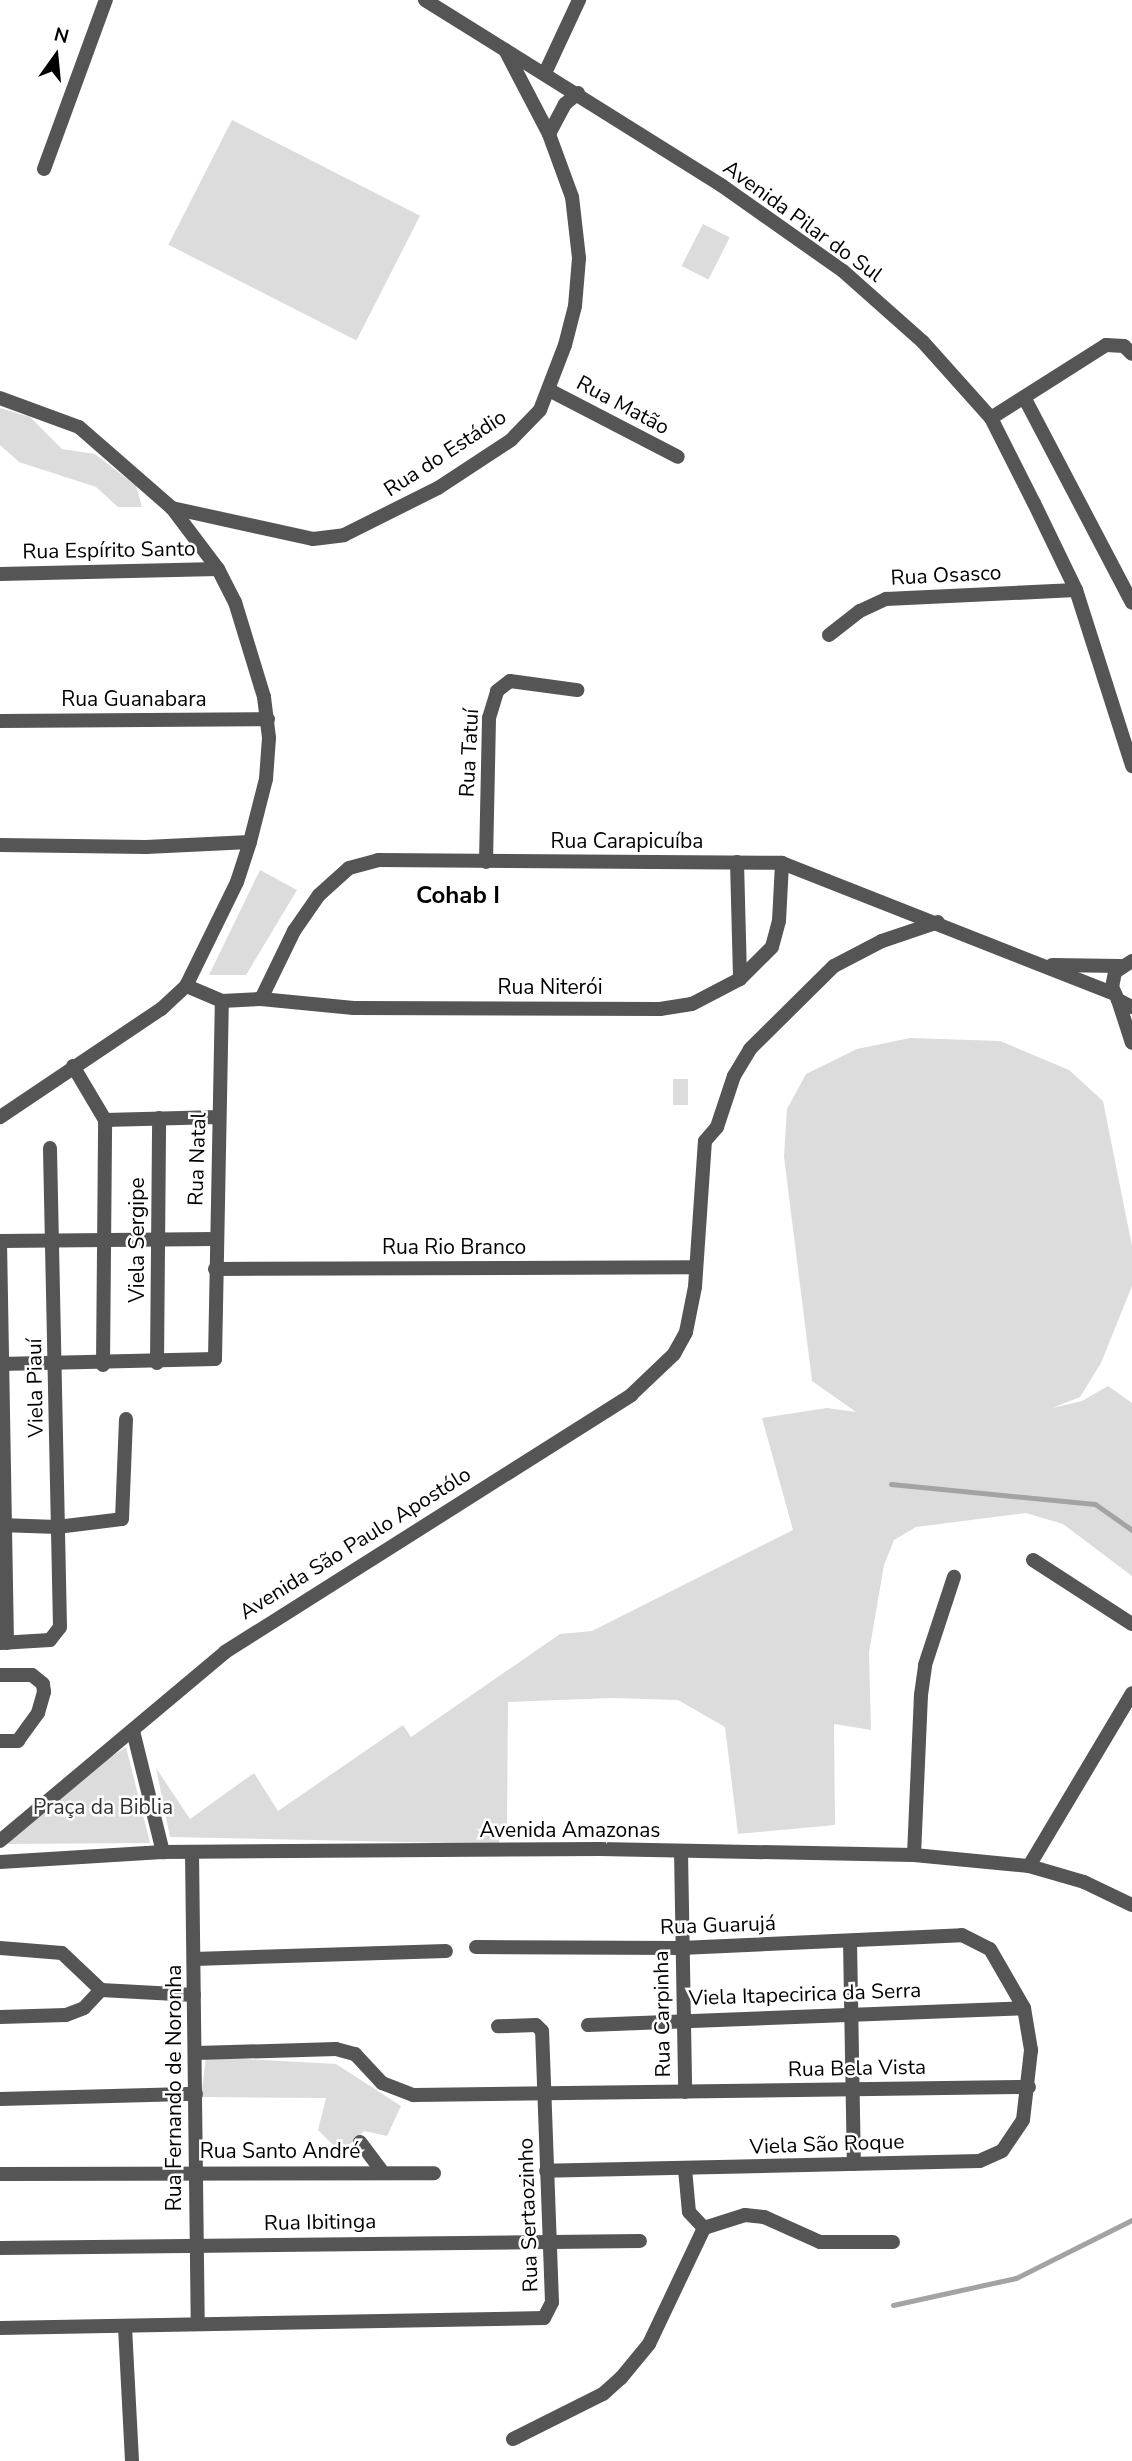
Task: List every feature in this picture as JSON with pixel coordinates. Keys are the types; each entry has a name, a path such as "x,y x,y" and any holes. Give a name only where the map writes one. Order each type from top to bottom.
{"street":[{"path":"44,169 106,0"},
{"name":"Avenida Pilar do Sul","path":"425,0 578,93 721,185 843,271 923,342 991,418 1076,590 1132,766"},
{"path":"545,73 579,0"},
{"name":"Rua do Estádio","path":"172,508 313,539 344,536 423,497 511,440 540,410 549,390 575,306 579,258 572,197 550,134 505,50"},
{"path":"550,134 565,104 578,93"},
{"path":"991,418 1025,399 1105,345 1118,344 1132,354"},
{"name":"Rua Matão","path":"549,390 678,457"},
{"path":"0,398 79,427 172,508 218,569 254,657 268,719 267,779 250,842 226,905 186,986 161,1009 0,1117"},
{"path":"1025,399 1132,603"},
{"name":"Rua Espírito Santo","path":"0,573 218,569"},
{"name":"Rua Osasco","path":"829,635 867,606 886,599 1076,590"},
{"name":"Rua Tatuí","path":"486,862 489,718 497,691 510,681 577,690"},
{"name":"Rua Guanabara","path":"0,721 268,719"},
{"path":"0,845 146,847 250,842"},
{"name":"Rua Carapicuíba","path":"261,999 293,931 318,895 349,867 377,860 782,863 1048,965 1122,1001"},
{"path":"737,862 740,979"},
{"name":"Rua Niterói","path":"222,1001 261,999 354,1008 660,1009 705,1000 740,979 764,958 777,934 782,863"},
{"name":"Avenida São Paulo Apostólo","path":"0,1842 225,1652 286,1610 631,1395 674,1354 686,1332 695,1287 694,1267 705,1141 717,1126 734,1076 750,1049 834,966 882,941 938,922"},
{"path":"1126,964 1112,979 1122,1001 1132,1043"},
{"name":"Rua Carapicuíba","path":"1048,965 1126,964"},
{"path":"186,986 222,1001"},
{"name":"Rua Natal","path":"157,1363 215,1359 222,1001"},
{"path":"73,1066 105,1120 103,1365"},
{"path":"105,1120 219,1117"},
{"name":"Viela Sergipe","path":"157,1363 159,1118"},
{"name":"Viela Piauí","path":"4,1643 50,1640 60,1627 50,1148"},
{"path":"4,1643 0,1241 53,1243 216,1239"},
{"name":"Rua Rio Branco","path":"215,1269 694,1267"},
{"path":"3,1364 157,1363"},
{"path":"3,1525 57,1527 117,1523 124,1516 126,1419"},
{"path":"1033,1560 1132,1624"},
{"path":"914,1855 921,1695 925,1665 954,1577"},
{"path":"0,1675 32,1675 43,1684 38,1713 18,1741 0,1741"},
{"path":"1029,1866 1132,1693"},
{"path":"133,1731 163,1852"},
{"name":"Avenida Amazonas","path":"0,1862 163,1852 914,1855 1029,1866 1084,1882 1132,1905"},
{"name":"Rua Fernando de Noronha","path":"192,1852 198,2324"},
{"name":"Rua Carpinha","path":"681,1852 681,2018 685,2092"},
{"name":"Rua Guarujá","path":"476,1947 681,1948 962,1936 990,1949 1024,2008"},
{"path":"850,1941 849,2014 854,2164"},
{"path":"0,1948 62,1953 101,1990 194,1995"},
{"path":"194,1959 446,1951"},
{"path":"0,2017 66,2015 84,2008 101,1990"},
{"path":"1024,2008 1031,2050 1029,2087"},
{"name":"Viela Itapecirica da Serra","path":"588,2025 681,2018 1024,2008"},
{"name":"Rua Sertaozinho","path":"198,2324 544,2318 552,2308 546,2171 537,2096 542,2031 536,2025 498,2026"},
{"name":"Rua Bela Vista","path":"196,2053 336,2049 355,2054 382,2083 414,2095 537,2096 1029,2087"},
{"name":"Viela São Roque","path":"680,2169 980,2161 1012,2140 1023,2120 1029,2087"},
{"path":"0,2099 196,2094"},
{"path":"360,2142 383,2172"},
{"path":"546,2171 680,2169 689,2212 704,2228"},
{"name":"Rua Santo André","path":"0,2174 435,2172"},
{"path":"513,2440 603,2395 621,2378 649,2344 695,2241 704,2228 735,2217 764,2217 820,2242 893,2242"},
{"name":"Rua Ibitinga","path":"0,2248 640,2241"},
{"path":"0,2328 125,2328 198,2324"},
{"path":"125,2328 132,2461"}],"green space":[{"path":"232,120 420,216 356,341 168,245"},
{"path":"703,224 730,238 708,279 682,266"},
{"path":"0,408 30,417 62,449 95,454 136,486 142,507 118,507 96,487 19,462 0,445"},
{"path":"260,870 297,890 246,975 209,975"},
{"path":"910,1038 1000,1041 1069,1070 1103,1101 1132,1246 1132,1286 1101,1363 1080,1397 1052,1408 1082,1401 1108,1386 1132,1403 1132,1576 1063,1524 1026,1513 916,1527 894,1540 884,1565 869,1652 871,1730 834,1724 835,1825 738,1834 725,1727 678,1700 611,1698 508,1702 507,1824 500,1825 499,1844 170,1837 156,1768 190,1819 254,1773 278,1811 403,1725 411,1737 560,1634 592,1631 793,1530 762,1418 827,1408 856,1412 812,1381 784,1157 787,1109 806,1074 857,1049"},
{"path":"673,1079 688,1079 688,1105 673,1105"},
{"name":"Praça da Biblia","path":"126,1747 150,1843 7,1844 58,1792"},
{"path":"206,2057 336,2064 401,2106 387,2136 364,2131 341,2153 318,2130 326,2098 201,2097"}],"waterway":[{"path":"891,1484 1095,1504 1132,1530"},
{"path":"893,2305 1016,2278 1132,2220"}],"district":[{"name":"Cohab I","path":"458,896"}]}
